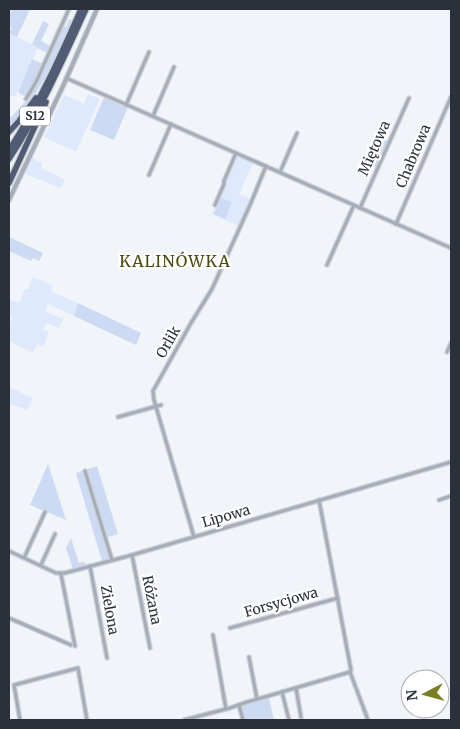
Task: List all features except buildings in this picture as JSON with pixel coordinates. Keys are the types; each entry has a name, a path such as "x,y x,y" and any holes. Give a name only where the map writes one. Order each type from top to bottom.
{"highway":[{"name":"S12","path":"9,150 55,71 81,9"},
{"name":"S12","path":"9,159 28,129 86,9"},
{"path":"9,132 55,71"},
{"path":"9,184 44,107 55,71"}],"street":[{"path":"26,99 39,77 70,9"},
{"path":"9,200 97,9"},
{"path":"126,105 149,52"},
{"path":"154,116 174,67"},
{"path":"66,78 451,248"},
{"name":"Chabrowa","path":"396,224 451,97"},
{"name":"Miętowa","path":"360,208 409,98"},
{"path":"149,175 172,124"},
{"path":"280,172 298,133"},
{"path":"215,205 236,153"},
{"name":"Orlik","path":"194,537 153,395 154,388 212,289 266,166"},
{"path":"327,265 354,206"},
{"path":"447,352 451,343"},
{"path":"118,417 161,405"},
{"name":"Lipowa","path":"61,574 451,462"},
{"path":"85,471 112,560"},
{"path":"439,500 451,496"},
{"path":"319,500 350,672 368,720"},
{"path":"24,558 45,512"},
{"path":"41,565 54,534"},
{"path":"9,551 61,574 73,646 9,618"},
{"name":"Różana","path":"132,555 150,648"},
{"name":"Zielona","path":"90,566 107,658"},
{"name":"Forsycjowa","path":"230,628 338,598"},
{"path":"213,635 226,709"},
{"path":"249,657 257,700"},
{"path":"20,720 14,685 78,668 87,720"},
{"path":"184,720 350,672"},
{"path":"296,688 302,717"},
{"path":"282,692 289,720"},
{"path":"239,705 243,720"}],"shaded area":[{"path":"12,9 30,9 17,37 9,33 12,28 9,26 9,16"},
{"path":"69,19 72,20 38,90 9,128 9,119 35,88"},
{"path":"43,21 49,24 41,41 51,46 47,53 32,44"},
{"path":"9,33 38,47 15,97 9,94"},
{"path":"32,59 43,64 33,85 24,96 18,92"},
{"path":"88,94 100,99 76,152 44,137 64,95 84,104"},
{"path":"104,97 128,107 114,140 90,130"},
{"path":"377,137 388,141 377,168 366,164"},
{"path":"237,157 253,163 239,194 250,199 239,226 212,214"},
{"path":"32,158 42,163 41,168 65,180 60,188 24,173"},
{"path":"221,198 232,202 225,219 214,214"},
{"path":"9,237 43,253 39,261 33,258 31,261 9,251"},
{"path":"33,277 52,285 52,292 78,303 74,316 48,304 45,311 63,319 59,328 46,323 43,329 49,332 43,347 37,344 33,353 9,341 9,326 13,317 9,315 9,299 19,303 25,289 28,290"},
{"path":"78,303 141,333 136,345 74,316"},
{"path":"9,387 33,398 27,410 9,403"},
{"path":"48,464 66,520 30,505"},
{"path":"97,466 118,534 105,538 111,558 102,561 76,473"},
{"path":"71,538 79,563 84,562 87,566 73,570 66,548"},
{"path":"269,698 274,720 245,720 242,706"}],"district":[{"name":"KALINÓWKA","path":"175,261"}]}
